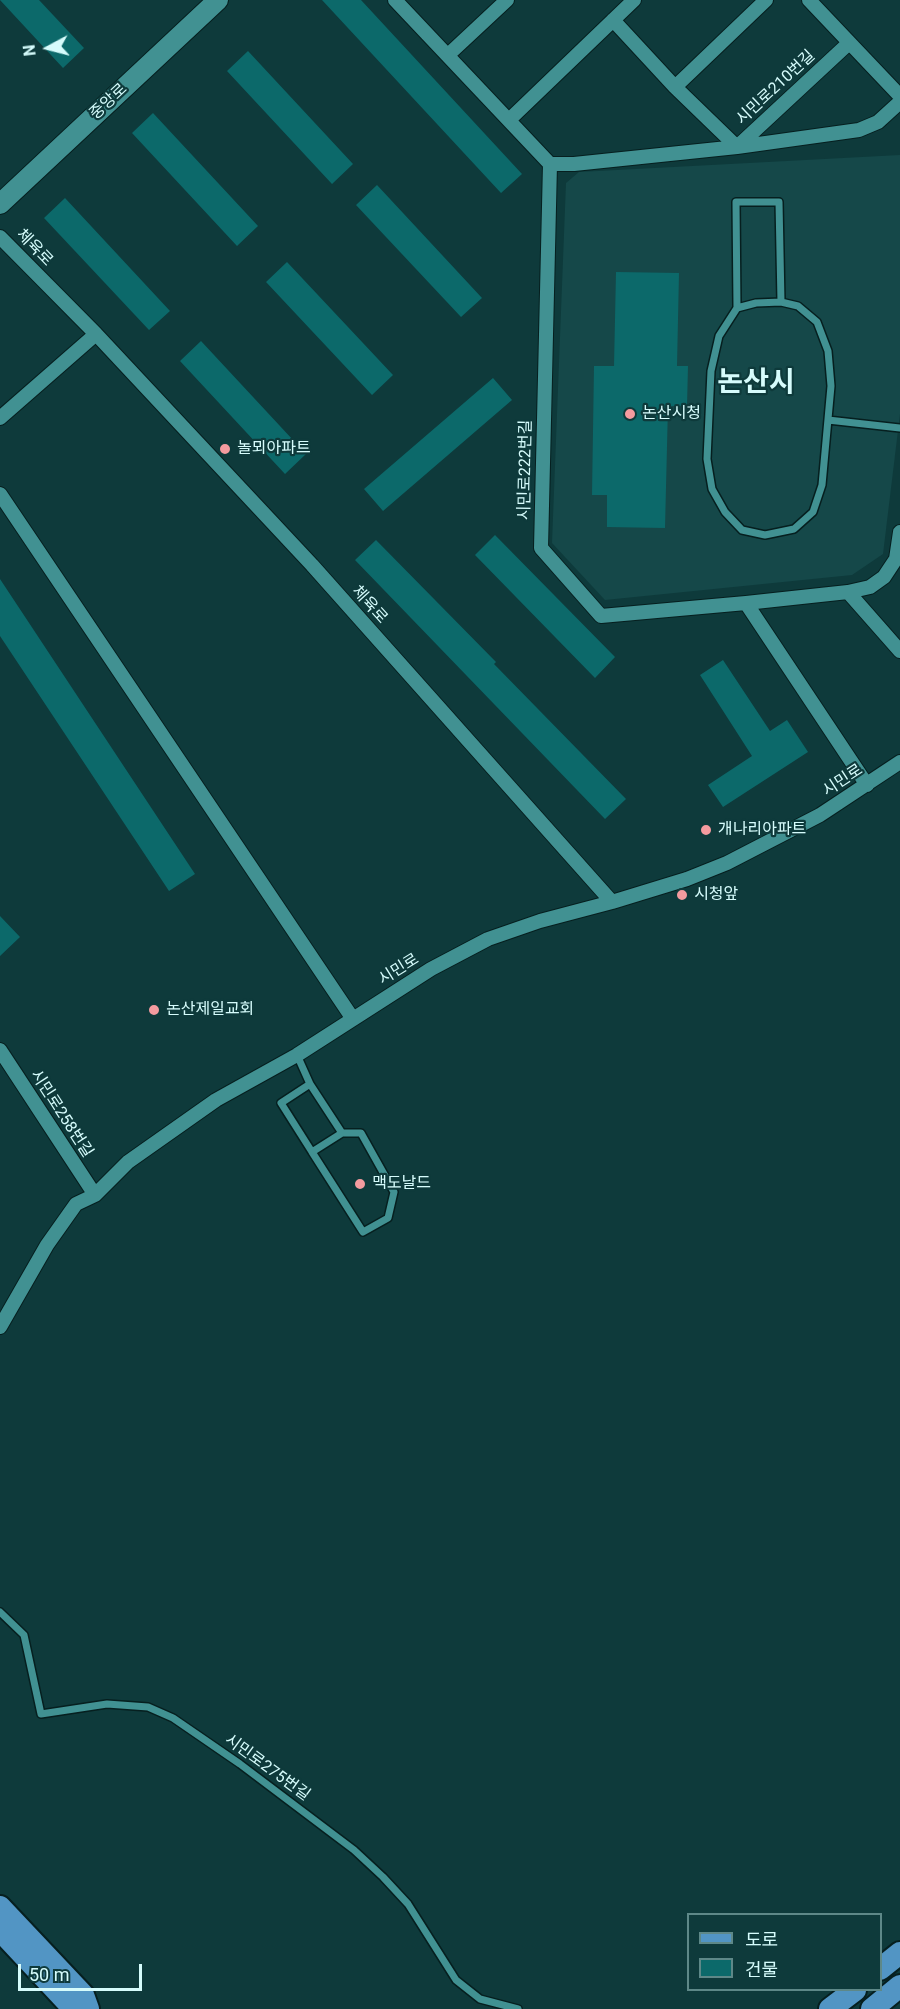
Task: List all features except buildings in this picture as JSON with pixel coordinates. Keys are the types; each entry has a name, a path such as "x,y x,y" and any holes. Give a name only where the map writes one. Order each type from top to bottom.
{"main road":[{"path":"0,1907 83,1995 88,2009"},
{"path":"0,1930 72,2007 82,2009"},
{"path":"882,1966 900,1953"},
{"path":"872,2009 900,1986"},
{"path":"830,2009 852,1991"}],"street":[{"name":"중앙로","path":"0,204 218,0"},
{"path":"395,0 550,164 574,164 737,147 859,130 878,122 900,102"},
{"path":"448,55 507,0"},
{"path":"509,120 634,0"},
{"path":"675,87 766,0"},
{"path":"809,0 900,96"},
{"name":"시민로210번길","path":"613,20 675,87 737,147 849,43"},
{"name":"시민로222번길","path":"550,164 541,548 601,616 746,603"},
{"name":"체육로","path":"0,237 96,334 312,565 612,902"},
{"path":"0,418 96,334"},
{"path":"0,494 353,1019"},
{"path":"867,785 746,603 848,592 870,587 884,577 896,559 900,533"},
{"path":"848,592 900,651"},
{"name":"시민로","path":"0,1327 42,1254 76,1204 95,1196 128,1162 216,1100 297,1055 431,969 488,939 540,921 687,879 727,863 820,815 900,762"},
{"name":"시민로258번길","path":"0,1050 95,1196"}],"lane":[{"path":"737,308 756,303 781,302 798,306 817,321 828,351 831,386 822,485 813,512 794,529 765,535 742,530 725,512 712,489 707,459 711,371 719,336 737,308 736,202 779,202 781,302"},
{"path":"828,420 900,428"},
{"path":"297,1055 310,1084 342,1132"},
{"path":"310,1084 281,1103 312,1152 363,1232 388,1218 394,1192 361,1133 342,1132 312,1152"},
{"name":"시민로275번길","path":"0,1612 24,1635 41,1714 107,1704 148,1707 173,1718 240,1764 354,1850 408,1904 456,1980 480,1999 518,2009"}],"shaded area":[{"path":"900,155 900,414 883,554 852,575 605,600 552,543 566,183 579,172"}],"place":[{"name":"논산시청","path":"630,414"},
{"name":"놀뫼아파트","path":"225,449"},
{"name":"개나리아파트","path":"706,830"},
{"name":"시청앞","path":"682,895"},
{"name":"논산제일교회","path":"154,1010"},
{"name":"맥도날드","path":"360,1184"}],"district":[{"name":"논산시","path":"756,384"}]}
